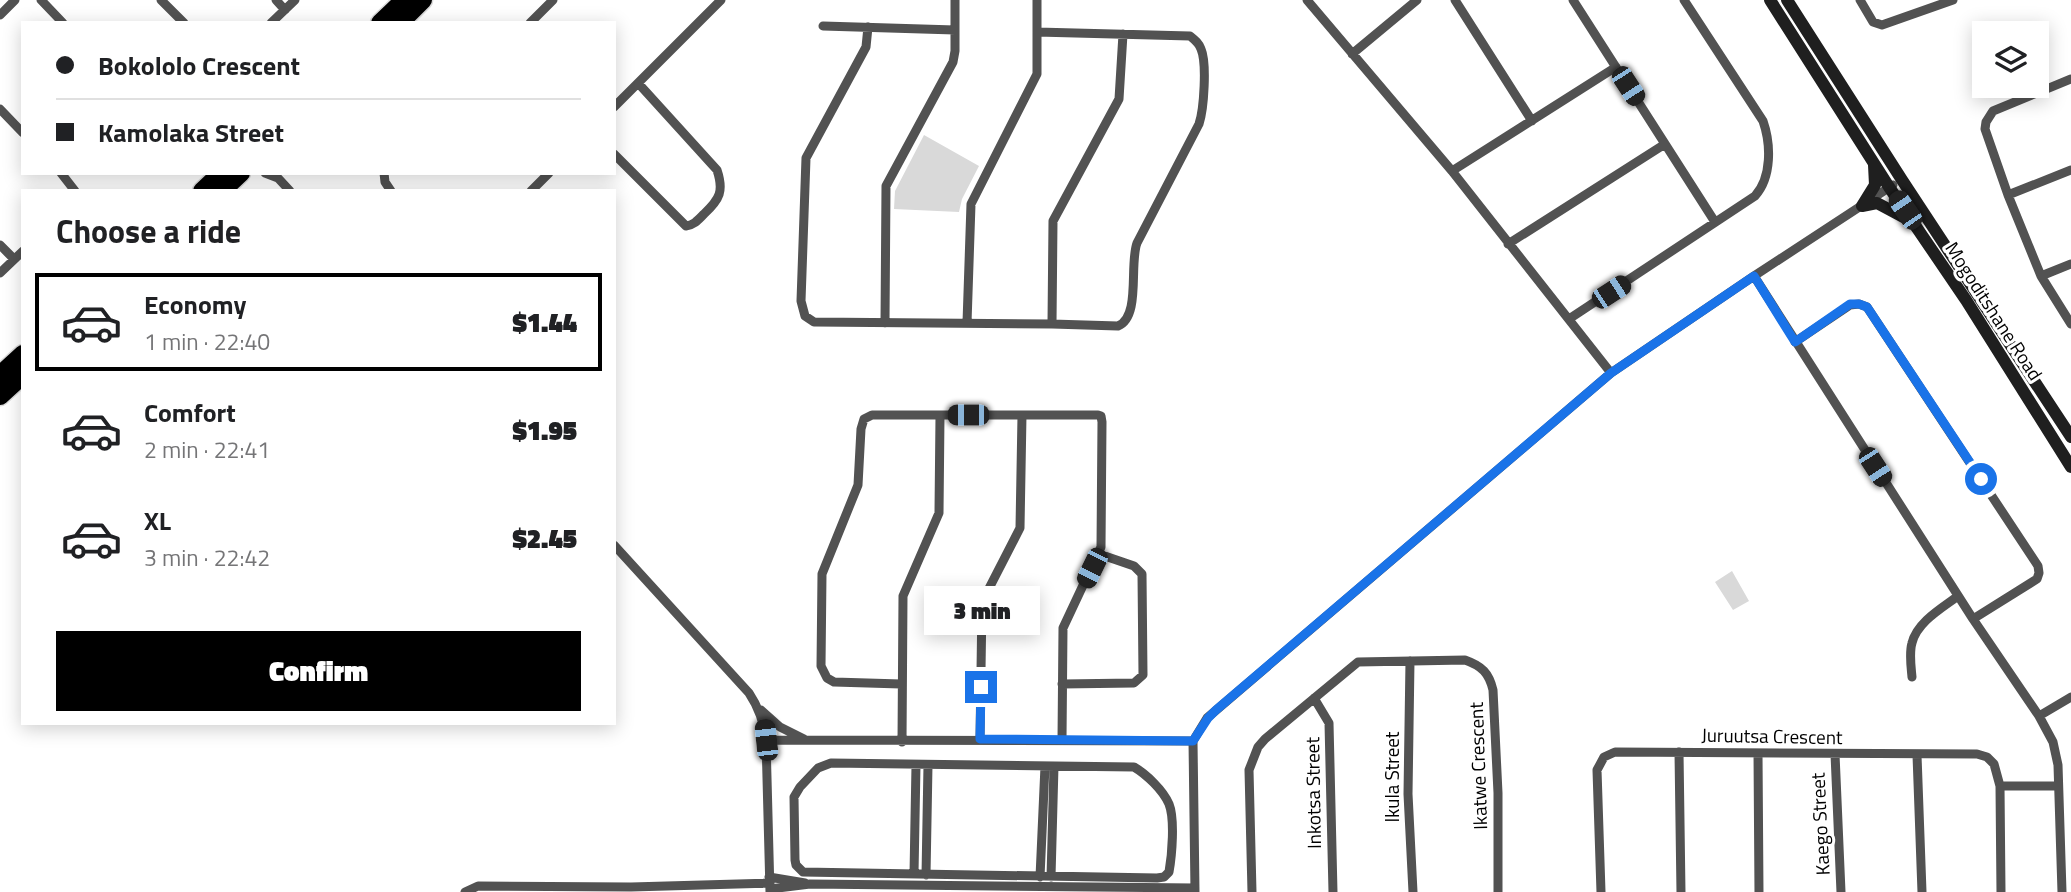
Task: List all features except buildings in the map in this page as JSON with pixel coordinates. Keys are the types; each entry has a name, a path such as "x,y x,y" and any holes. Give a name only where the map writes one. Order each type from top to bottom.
{"highway":[{"path":"382,21 404,0"},
{"path":"402,21 423,0"},
{"path":"207,189 229,180"},
{"path":"0,375 21,356"},
{"path":"0,396 21,377"}],"main road":[{"name":"Mogoditshane Road","path":"1770,0 1889,187 1966,300 2071,467"},
{"name":"Mogoditshane Road","path":"1787,0 2071,437"},
{"path":"1862,206 1875,185 1873,162"},
{"path":"1862,206 1872,203 1884,205 1914,223"}],"street":[{"path":"0,15 15,0"},
{"path":"41,0 61,21"},
{"path":"161,0 182,21"},
{"path":"276,0 285,10"},
{"path":"273,21 295,0"},
{"path":"532,21 553,0"},
{"path":"616,105 721,0"},
{"path":"885,323 887,186 953,62 955,0"},
{"path":"967,323 971,204 1037,74 1038,0"},
{"path":"1307,0 1452,171 1611,373"},
{"path":"1352,54 1417,0"},
{"path":"1455,0 1532,121"},
{"path":"1573,0 1715,222"},
{"path":"1569,319 1755,196 1765,181 1768,142 1763,121 1684,0"},
{"path":"1860,0 1873,22 1882,25 1953,0"},
{"path":"824,26 955,30"},
{"path":"868,27 866,47 806,158 801,301 805,316 814,322 1118,326 1127,321 1131,309 1135,248 1202,116 1203,56 1198,41 1190,36 1037,32"},
{"path":"1052,324 1053,220 1119,99 1123,34"},
{"path":"1452,171 1616,67"},
{"path":"2071,79 1993,111 1986,122 1986,134 2041,276 2071,324"},
{"path":"616,156 686,226 693,224 719,197 720,179 717,170 638,83"},
{"path":"0,108 21,131"},
{"path":"1508,244 1665,144"},
{"path":"2008,195 2071,170"},
{"path":"63,175 73,189"},
{"path":"229,180 246,175"},
{"path":"277,175 288,189"},
{"path":"533,189 547,175"},
{"path":"465,892 478,886 543,890 711,889 810,884 855,888 983,885 1195,890 1193,741 1216,710 1611,373 1902,180"},
{"path":"0,245 14,259"},
{"path":"0,273 21,253"},
{"path":"2041,276 2071,264"},
{"path":"1754,276 1958,596 2039,716 2053,742 2057,754 2062,892"},
{"path":"1795,342 1850,304 1867,307 2038,566 2037,579 1973,619"},
{"path":"901,684 843,684 827,678 821,666 822,574 858,485 864,419 873,415 1101,416 1102,540 1099,554 1065,622 1062,740"},
{"path":"980,739 982,603 1020,528 1023,415"},
{"path":"902,741 903,596 940,507 940,416"},
{"path":"616,547 758,706 780,727 807,740"},
{"path":"1062,684 1134,683 1143,675 1142,574 1135,566 1099,554"},
{"path":"1912,677 1911,644 1917,631 1958,596"},
{"name":"Ikatwe Crescent","path":"1252,892 1249,770 1258,747 1265,739 1358,662 1465,660 1485,670 1493,690 1498,793 1498,892"},
{"name":"Ikula Street","path":"1410,661 1408,794 1413,892"},
{"path":"2039,716 2071,696"},
{"name":"Inkotsa Street","path":"1314,698 1329,723 1333,892"},
{"path":"758,706 766,740 770,885"},
{"path":"766,740 1193,741"},
{"name":"Juruutsa Crescent","path":"1601,892 1597,770 1604,757 1615,752 1917,755 1968,753 1987,757 1994,764 2000,786"},
{"path":"1679,752 1681,892"},
{"path":"1758,753 1759,892"},
{"name":"Kaego Street","path":"1835,754 1841,892"},
{"path":"1917,755 1922,892"},
{"path":"826,764 928,765 1134,767 1166,798 1169,805 1170,867 1167,875 1113,886 1051,877 983,885 926,874 808,873 799,870 795,860 793,801 796,792 818,768 826,764"},
{"path":"914,874 916,765"},
{"path":"926,874 928,765"},
{"path":"1049,766 1051,877"},
{"path":"1040,877 1049,766"},
{"path":"2001,892 2000,786 2058,786"},
{"path":"855,874 855,888"}],"shaded area":[{"path":"924,135 979,166 962,199 959,212 894,209 895,191"},
{"path":"1732,571 1749,601 1733,610 1715,582"}],"route":[{"path":"981,687 980,739 1193,741 1216,710 1611,373 1754,276 1795,342 1850,304 1867,307 1981,479"}]}
